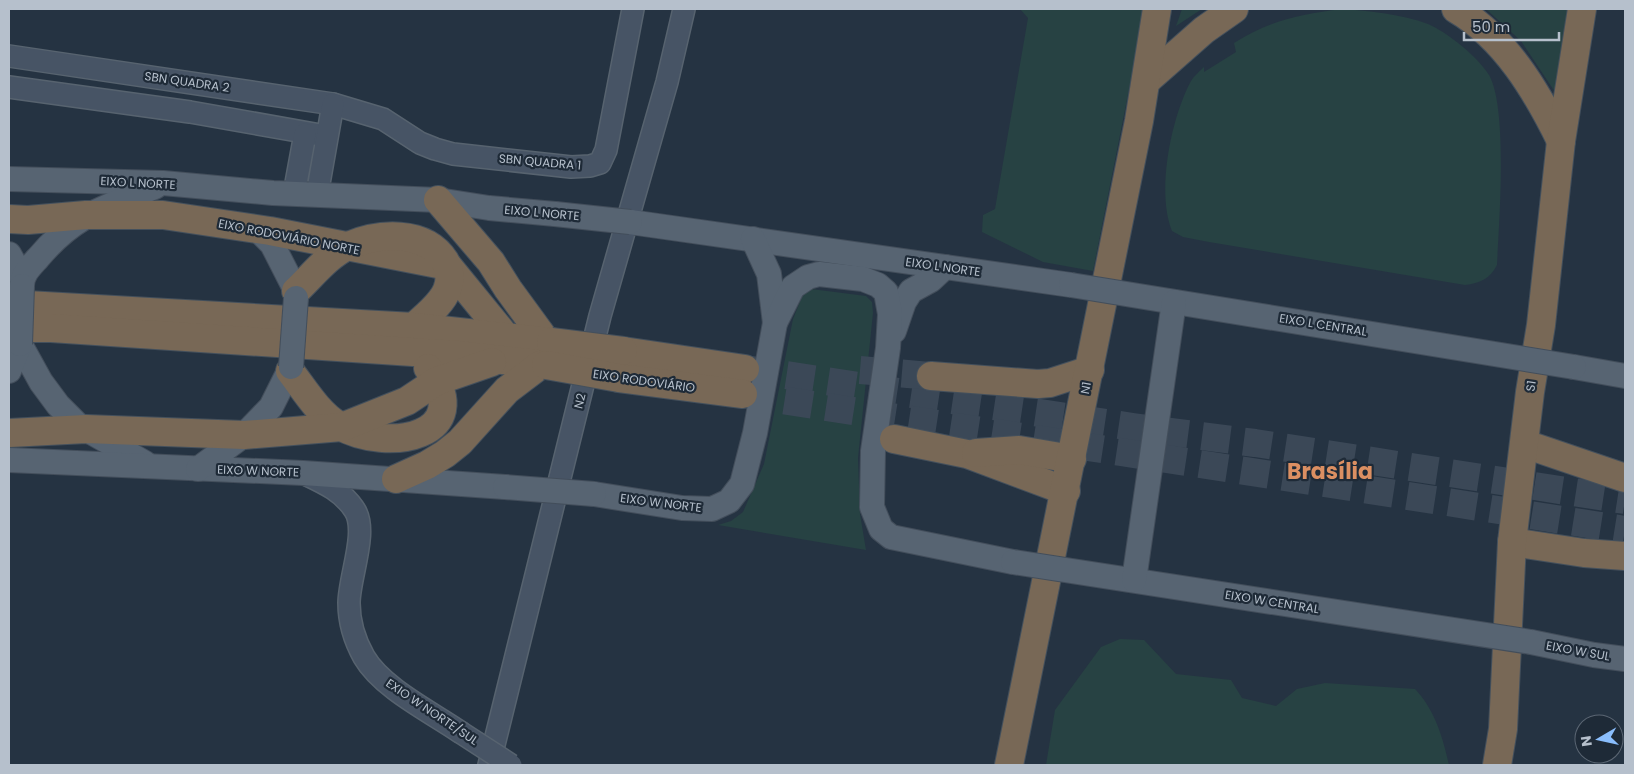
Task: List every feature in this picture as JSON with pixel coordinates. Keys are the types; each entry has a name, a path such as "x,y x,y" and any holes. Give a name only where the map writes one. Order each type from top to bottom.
{"highway":[{"name":"N1","path":"1009,765 1090,370 1146,81 1158,9"},
{"path":"1146,81 1204,30 1234,9"},
{"path":"1456,9 1471,18 1512,58 1547,112 1561,141"},
{"name":"S1","path":"1497,765 1503,729 1512,542 1530,392 1541,325 1561,141 1582,9"},
{"path":"438,200 491,262 546,353"},
{"name":"EIXO RODOVIÁRIO NORTE","path":"9,219 28,220 86,215 163,216 256,228 345,248"},
{"path":"296,295 330,258 345,248 370,238 407,237 423,242 433,248 448,266 502,348"},
{"path":"416,340 447,291 449,282 448,266"},
{"path":"17,289 416,340 546,353"},
{"path":"16,340 51,328 416,340"},
{"path":"290,369 326,417 360,435 378,439 398,440 425,432 435,423 440,412 441,397 437,381 416,340"},
{"path":"437,381 502,348"},
{"name":"EIXO RODOVIÁRIO","path":"623,351 655,355 745,382 714,401 670,385 619,378 546,353 623,351"},
{"path":"396,479 427,465 460,442 507,390 546,353"},
{"path":"931,376 1038,384 1090,370"},
{"path":"9,433 86,429 244,435 342,427"},
{"path":"894,439 968,454 1066,490"},
{"path":"1525,444 1625,478"},
{"path":"968,454 1019,450 1072,459"},
{"path":"1512,542 1584,553 1625,556"}],"main road":[{"name":"SBN QUADRA 1","path":"333,104 383,118 420,143 453,154 571,167 590,166 600,163 606,150 633,9"},
{"name":"N2","path":"475,765 527,555 670,9"},
{"path":"667,82 662,69 675,9"},
{"name":"N2","path":"489,765 600,316 667,82 684,9"},
{"name":"SBN QUADRA 2","path":"9,56 333,104"},
{"path":"43,91 48,85 50,77 49,61"},
{"path":"68,95 68,81 73,65"},
{"path":"190,112 195,100 195,83"},
{"path":"9,87 190,112 305,134 326,136"},
{"path":"215,116 218,96 222,88"},
{"path":"317,195 333,104"},
{"path":"294,194 305,134"},
{"name":"EIXO L NORTE","path":"9,179 163,183 294,194 438,200 488,208 630,222 1071,285"},
{"path":"17,289 54,239 86,215 163,183"},
{"path":"198,469 244,435 272,407 290,369 296,295 272,244 256,228"},
{"path":"753,239 769,274 775,323"},
{"path":"9,254 17,289 16,340 9,371"},
{"path":"888,348 904,302 911,291 931,280 945,267"},
{"name":"EIXO W NORTE","path":"9,460 396,479 594,494 682,508 712,508 729,502 742,484 755,433 775,323 793,287 808,276 820,274 863,279 878,285 886,292 890,314 888,348 873,451 872,507 881,529 891,537 908,542 1013,562"},
{"name":"EIXO L CENTRAL","path":"1071,285 1625,376"},
{"path":"1134,580 1174,302"},
{"path":"16,340 58,405 77,424 151,466"},
{"name":"EXIO W NORTE/SUL","path":"303,473 337,490 355,509 360,523 349,600 350,618 365,658 385,681 511,765"},
{"name":"EIXO W CENTRAL","path":"1013,562 1531,642"},
{"name":"EIXO W SUL","path":"1531,642 1594,655 1625,659"}],"green space":[{"path":"1020,9 1145,9 1093,271 1043,262 982,232 983,215 995,209 1028,18"},
{"path":"1182,9 1202,9 1176,26"},
{"path":"1342,9 1396,15 1428,24 1462,46 1489,75 1495,91 1499,113 1501,167 1497,265 1484,280 1465,285 1209,242 1183,237 1172,231 1167,215 1165,196 1168,155 1177,115 1192,79 1204,67 1204,72 1236,52 1234,43 1247,35 1272,24 1299,16"},
{"path":"1486,9 1569,9 1555,92 1521,41"},
{"path":"811,289 866,296 872,302 873,313 858,458 860,514 866,550 718,525 731,521 743,512 764,464 793,319 804,292"},
{"path":"1120,639 1144,640 1176,674 1231,680 1242,698 1276,706 1297,689 1325,683 1415,689 1433,715 1441,735 1449,765 1046,765 1055,710 1101,647"}],"tunnel":[{"path":"745,369 1133,427 1255,443 1625,500"},
{"path":"860,370 931,376"},
{"path":"743,394 1625,530"}],"district":[{"name":"Brasília","path":"1330,471"}]}
